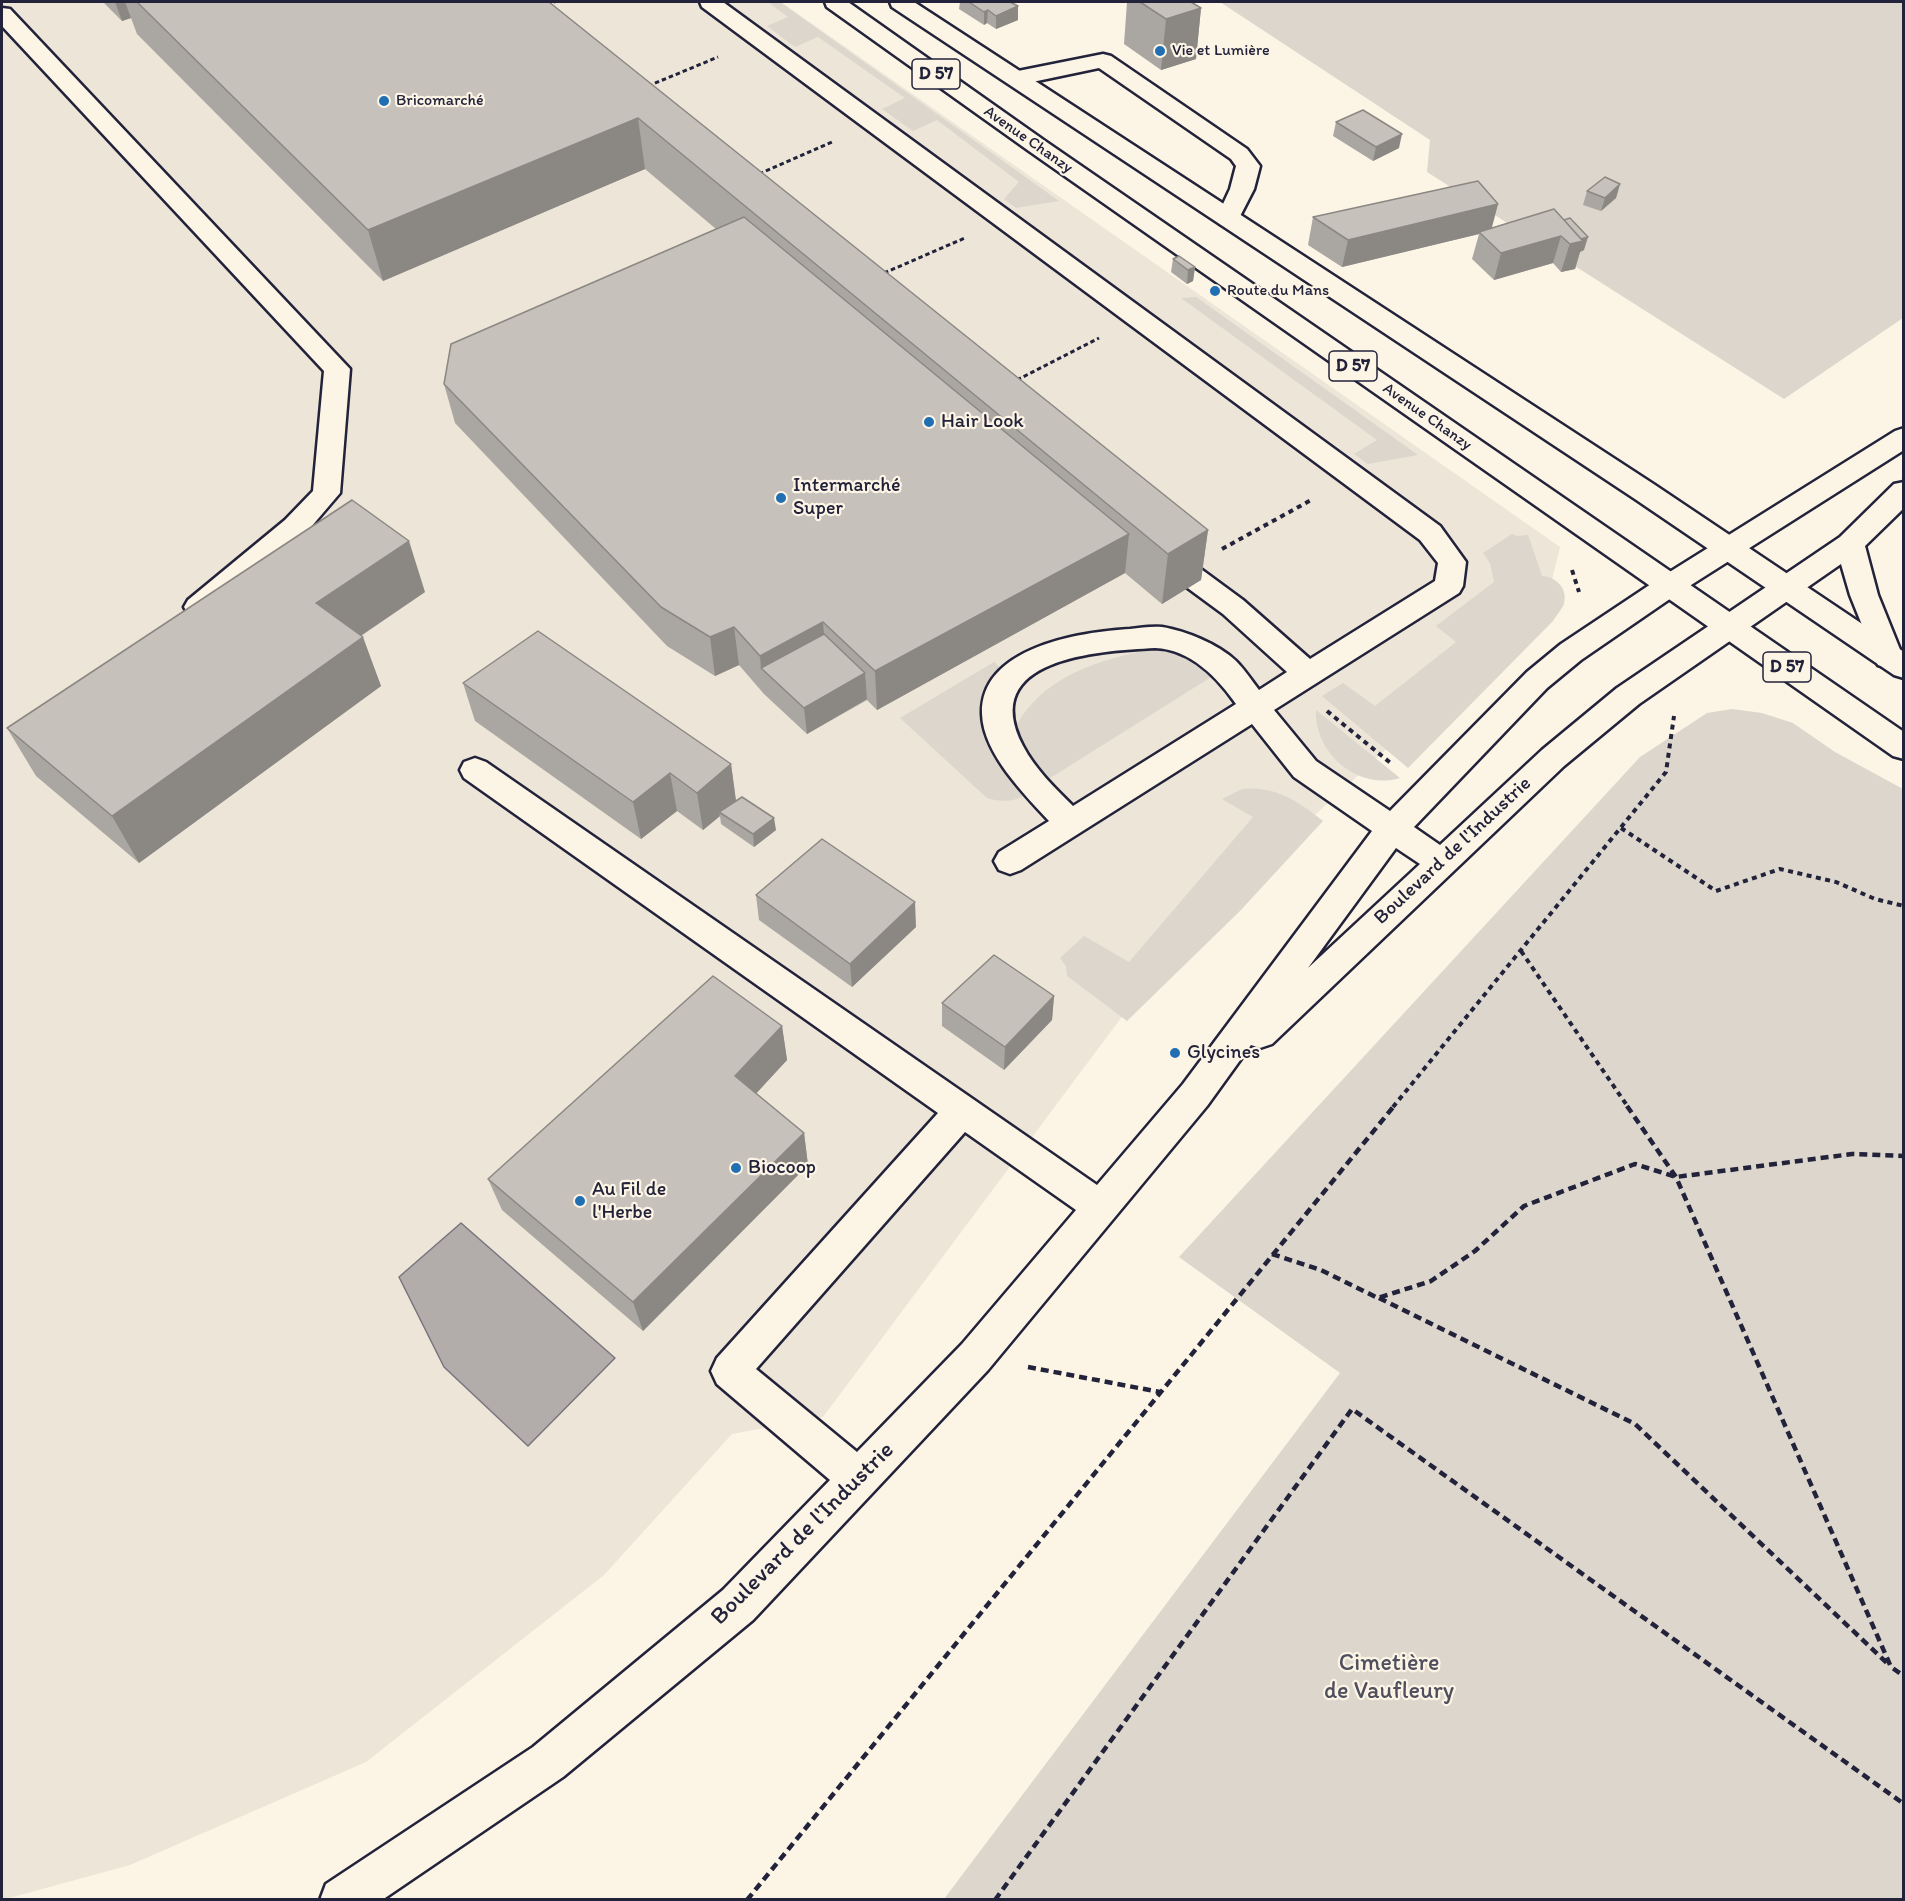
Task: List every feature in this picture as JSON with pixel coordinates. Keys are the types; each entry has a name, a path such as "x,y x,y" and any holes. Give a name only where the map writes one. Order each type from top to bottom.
{"street":[{"path":"710,2 1355,476 1430,533 1452,562 1449,586 1010,861"},
{"name":"Avenue Chanzy","path":"835,2 1047,153 1904,748"},
{"name":"D 57","path":"900,2 1018,78 1896,662"},
{"path":"2,14 337,369 326,492 295,527 176,626"},
{"path":"1018,78 1103,61 1239,154 1248,166 1242,189 1228,219"},
{"name":"Boulevard de l'Industrie","path":"342,1899 548,1762 738,1605 975,1357 1195,1095 1392,829 1537,680 1571,652 1670,585 1904,437"},
{"name":"Boulevard de l'Industrie","path":"1195,1095 1441,862 1595,722 1850,544 1904,491"},
{"path":"1146,541 1182,571 1233,607 1300,678"},
{"path":"1850,544 1864,595 1896,662"},
{"path":"1070,823 1020,771 1004,739 997,713 1001,692 1010,678 1030,662 1084,644 1161,638 1185,646 1225,668 1305,769 1441,862"},
{"path":"475,770 1100,1207"},
{"path":"859,1479 730,1371 962,1110"}],"path":[{"path":"546,5 555,2"},
{"path":"642,88 761,39"},
{"path":"750,179 875,123"},
{"path":"1013,382 1137,318"},
{"path":"1182,571 1355,476"},
{"path":"1571,566 1579,592"},
{"path":"1300,678 1426,793"},
{"path":"747,1899 1666,772 1674,711"},
{"path":"1620,828 1716,891 1780,869 1836,882 1875,899 1904,906"},
{"path":"1521,951 1676,1177 1891,1667"},
{"path":"1378,1298 1431,1281 1475,1251 1524,1206 1635,1164 1676,1177 1852,1154 1904,1156"},
{"path":"1272,1254 1321,1270 1635,1424 1891,1667 1904,1676"},
{"path":"975,1357 1160,1392"},
{"path":"995,1899 1352,1409 1904,1804"}],"shaded area":[{"path":"2,2 781,2 1560,547 1547,600 1177,943 823,1417 732,1434 604,1575 366,1762 130,1865 2,1900"},
{"path":"461,1223 615,1358 528,1446 444,1367 399,1277"}],"green space":[{"path":"768,2 780,2 1059,201 1016,208 1004,199 1019,182 937,120 913,131 882,109 905,98 818,37 795,47 767,26 788,17"},
{"path":"1220,2 1903,2 1903,318 1784,399 1427,172 1430,140"},
{"path":"1196,297 1418,455 1368,464 1354,454 1377,440 1181,298"},
{"path":"1512,534 1528,535 1542,576 1560,584 1565,598 1564,604 1553,621 1408,768 1322,696 1343,683 1375,706 1456,642 1436,626 1494,582 1490,563 1483,553"},
{"path":"1158,648 1188,658 1216,674 1047,780 1034,775 1014,730 1026,711 1040,696 1075,672 1115,658"},
{"path":"994,662 1003,670 990,685 982,701 981,717 984,734 1001,766 1027,792 1019,798 1008,801 987,798 900,718"},
{"name":"Cimetière de Vaufleury","path":"1732,709 1762,713 1793,723 1835,752 1903,789 1903,1899 944,1899 1340,1373 1179,1257 1640,757 1707,713"},
{"path":"1316,710 1400,778 1384,781 1369,779 1354,774 1342,765 1322,741 1317,726"},
{"path":"1242,789 1265,790 1286,796 1323,821 1240,911 1127,1021 1067,976 1066,966 1060,958 1084,936 1129,962 1253,817 1222,799"}],"building":[{"path":"137,2 549,2 1208,530 1168,554 638,118 368,230"},
{"path":"969,2 1010,2 1018,6 996,16 988,10 984,12"},
{"path":"1140,2 1191,2 1201,8 1166,19"},
{"path":"1363,110 1402,134 1376,147 1336,122"},
{"path":"1605,177 1620,184 1605,198 1587,191"},
{"path":"1478,181 1498,204 1348,240 1313,217"},
{"path":"1554,209 1583,241 1570,244 1561,236 1501,253 1479,232"},
{"name":"Intermarché Super","path":"744,217 1129,534 875,671 823,622 760,656 734,627 710,637 661,607 444,384 451,344"},
{"path":"1570,218 1588,237 1581,239 1564,220"},
{"path":"1179,256 1195,267 1188,270 1173,259"},
{"path":"352,500 409,541 316,603 363,637 112,816 7,728"},
{"path":"538,631 731,764 697,793 670,773 633,802 463,683"},
{"path":"824,634 865,673 804,708 761,668"},
{"path":"742,797 774,818 753,834 719,812"},
{"path":"822,839 915,902 850,964 756,895"},
{"path":"994,955 1054,996 1005,1047 942,1003"},
{"path":"713,976 782,1026 735,1076 804,1133 633,1302 488,1179"}],"place":[{"name":"Vie et Lumière","path":"1160,51"},
{"name":"Bricomarché","path":"384,101"},
{"name":"Route du Mans","path":"1215,291"},
{"name":"Hair Look","path":"929,422"},
{"name":"Intermarché Super","path":"781,498"},
{"name":"Glycines","path":"1175,1053"},
{"name":"Biocoop","path":"736,1168"},
{"name":"Au Fil de l'Herbe","path":"580,1201"}]}
